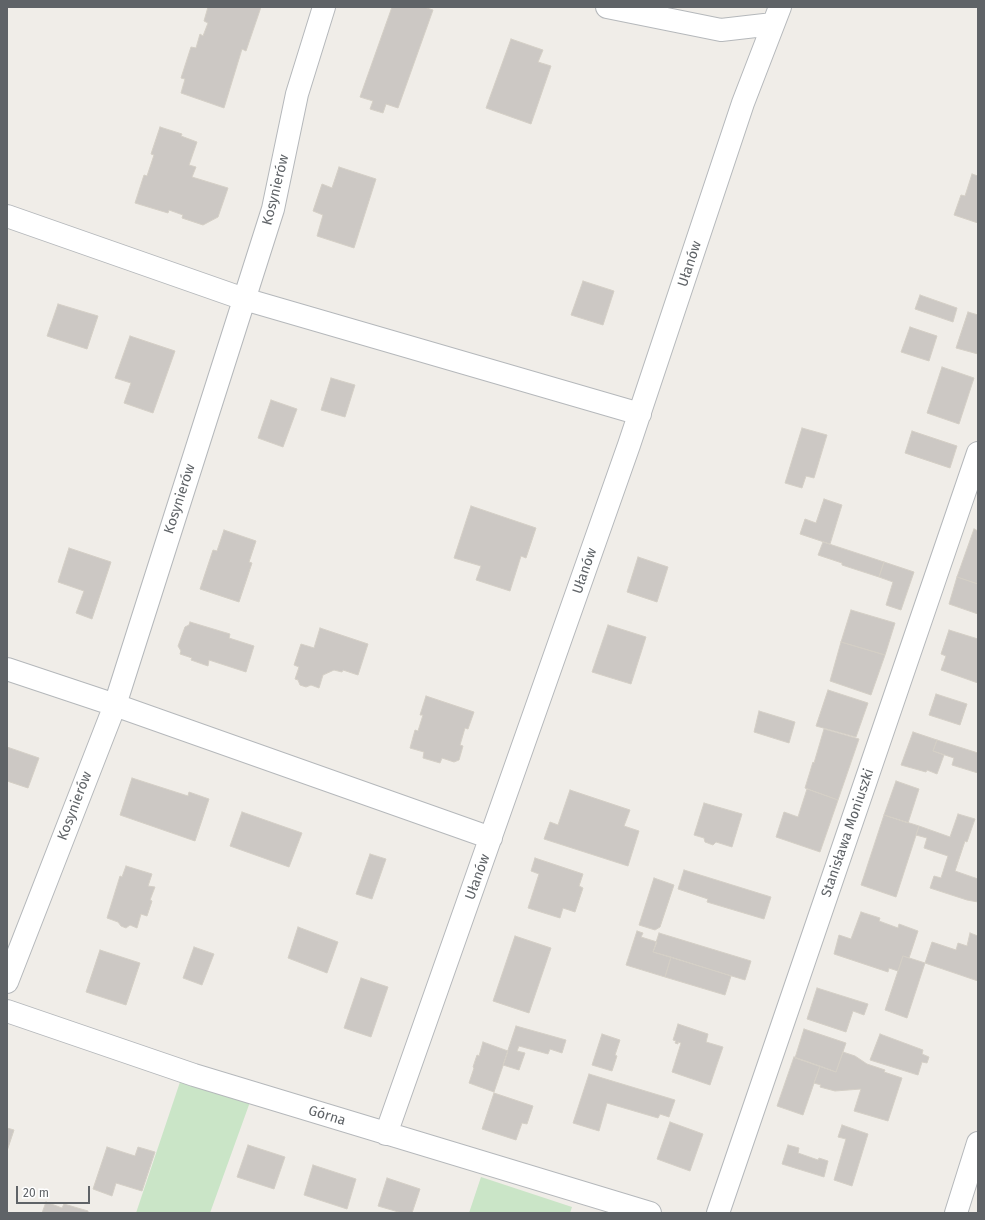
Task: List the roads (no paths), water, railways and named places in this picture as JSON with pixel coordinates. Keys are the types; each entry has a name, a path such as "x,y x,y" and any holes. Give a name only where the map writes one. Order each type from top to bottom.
{"street":[{"name":"Kosynierów","path":"7,982 114,705 273,209 297,94 324,7"},
{"path":"607,7 721,30 777,16"},
{"name":"Ułanów","path":"386,1134 640,414 743,103 777,16"},
{"path":"7,216 244,299 640,414"},
{"name":"Stanisława Moniuszki","path":"718,1213 978,453"},
{"path":"7,669 114,705 491,838"},
{"name":"Górna","path":"7,1011 194,1076 650,1213"},
{"path":"956,1213 978,1143"}]}
